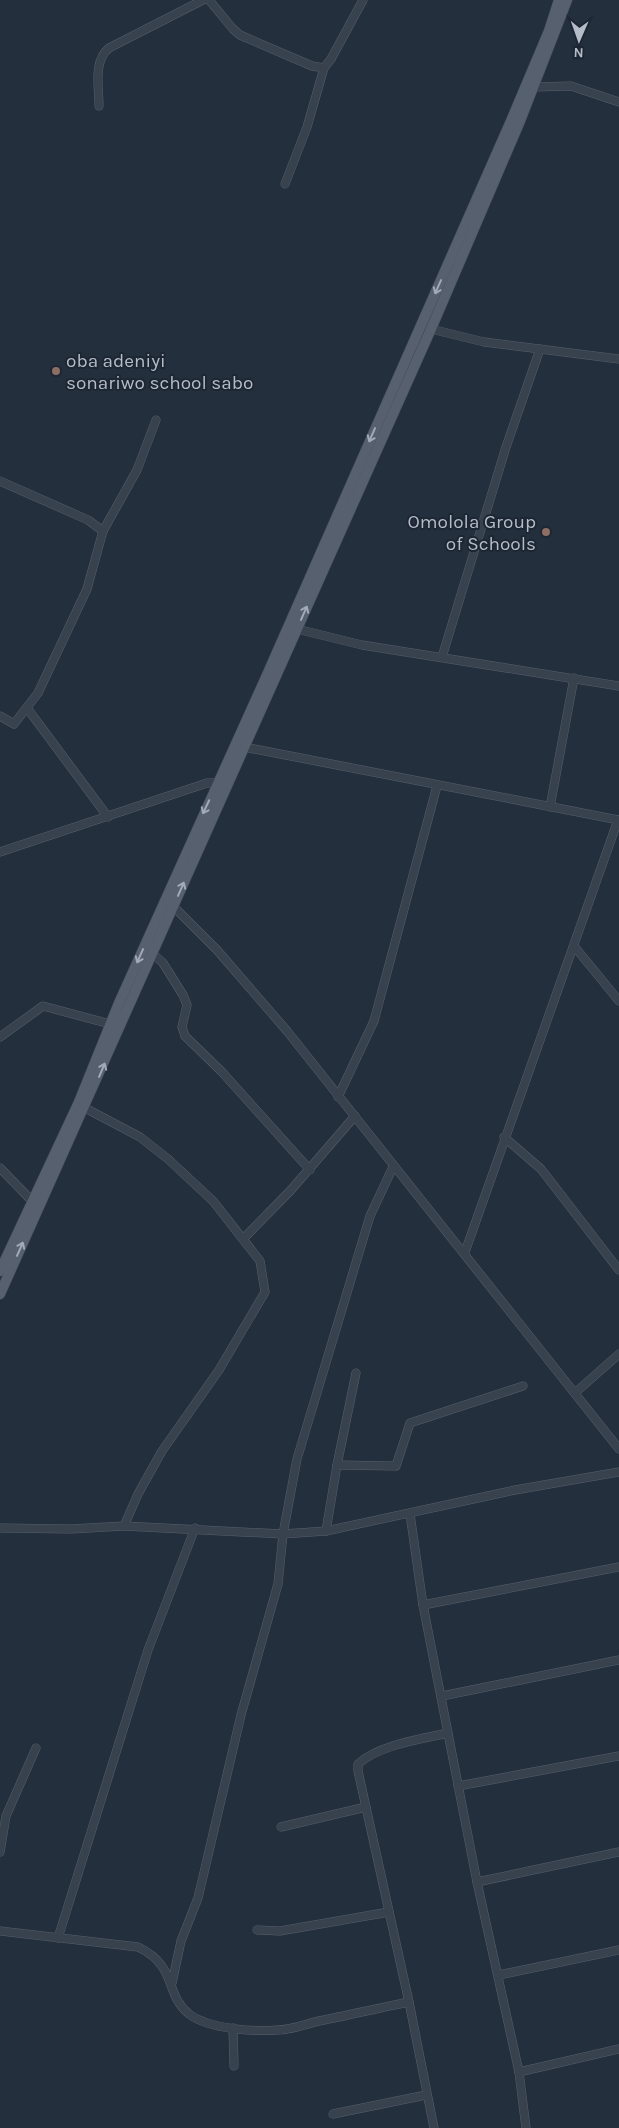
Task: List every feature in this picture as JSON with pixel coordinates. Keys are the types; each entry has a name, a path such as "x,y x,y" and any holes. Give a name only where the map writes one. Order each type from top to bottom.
{"main road":[{"path":"0,1294 85,1108 173,906 239,746 511,121 549,30 559,0"},
{"path":"0,1271 79,1102 110,1024 217,783 239,746 297,630 431,329 534,87 567,0"}],"street":[{"path":"99,106 99,61 102,54 108,48 203,0"},
{"path":"209,0 240,35 312,66 324,68"},
{"path":"285,184 307,127 324,68 336,51 363,0"},
{"path":"534,87 571,86 619,102"},
{"path":"431,329 484,342 619,359"},
{"path":"442,658 506,447 540,349"},
{"path":"0,716 14,724 38,693 87,590 103,531 137,470 156,420"},
{"path":"0,481 88,520 103,531"},
{"path":"297,630 442,658 619,686"},
{"path":"550,808 574,678"},
{"path":"26,708 108,817"},
{"path":"239,746 618,820 504,1136 465,1252"},
{"path":"0,852 207,783 217,783"},
{"path":"338,1097 374,1021 437,786"},
{"path":"173,906 217,950 282,1025 393,1167 411,1185 465,1252 619,1449"},
{"path":"574,946 619,1000"},
{"path":"152,953 162,963 183,995 187,1005 182,1027 185,1036 222,1072 310,1170"},
{"path":"0,1037 44,1006 110,1024"},
{"path":"85,1108 140,1137 168,1159 213,1201 260,1261 264,1296 219,1370 162,1451 138,1494 124,1526"},
{"path":"242,1240 310,1170 355,1116"},
{"path":"504,1136 542,1170 619,1270"},
{"path":"172,1983 181,1941 198,1898 241,1715 278,1584 283,1534 297,1459 316,1388 370,1216 393,1167"},
{"path":"0,1168 33,1202"},
{"path":"576,1392 619,1354"},
{"path":"326,1531 337,1465 356,1373"},
{"path":"337,1465 396,1466 410,1423 523,1386"},
{"path":"0,1528 71,1529 124,1526 195,1528 283,1534 326,1531 515,1490 619,1472"},
{"path":"410,1514 423,1605 477,1882 519,2072 526,2128"},
{"path":"58,1938 148,1650 195,1528"},
{"path":"423,1605 619,1567"},
{"path":"442,1696 619,1660"},
{"path":"434,2128 358,1764 364,1759 400,1744 448,1733"},
{"path":"0,1852 6,1816 36,1748"},
{"path":"458,1786 619,1756"},
{"path":"282,1827 366,1807"},
{"path":"477,1882 619,1852"},
{"path":"257,1930 280,1932 388,1912"},
{"path":"0,1931 138,1946 158,1958 172,1983 179,2005 189,2014 201,2022 233,2028 278,2030 409,2002"},
{"path":"499,1975 619,1950"},
{"path":"233,2028 234,2066"},
{"path":"519,2072 619,2049"},
{"path":"333,2114 426,2095"}],"place":[{"name":"oba adeniyi sonariwo school sabo","path":"56,371"},
{"name":"Omolola Group of Schools","path":"546,532"}]}
